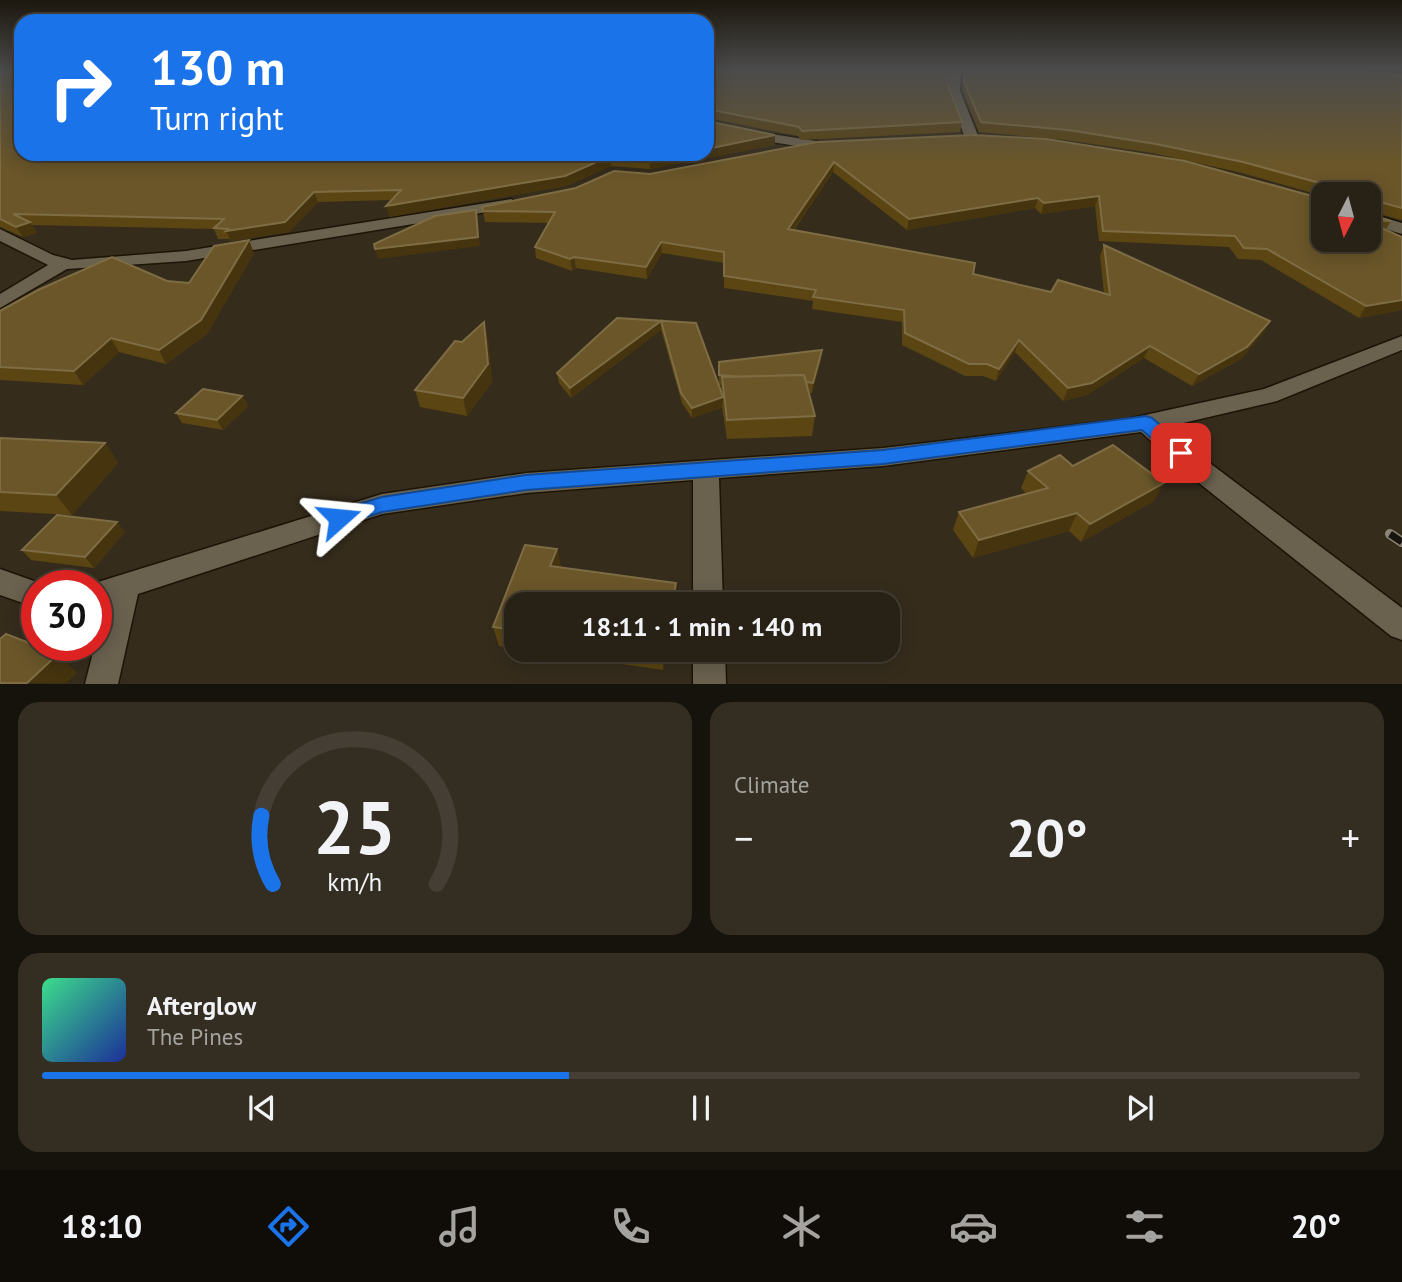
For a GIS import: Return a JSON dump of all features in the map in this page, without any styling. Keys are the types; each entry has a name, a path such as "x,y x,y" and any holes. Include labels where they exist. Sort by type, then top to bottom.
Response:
{"street":[{"path":"958,101 971,139"},
{"path":"714,126 739,133 822,145 760,153"},
{"path":"0,234 47,259 72,265 186,256 531,201"},
{"path":"1381,222 1402,229"},
{"path":"0,302 64,263"},
{"path":"112,590 382,505 526,483 883,457 1146,423 1269,396 1402,342"},
{"path":"1146,423 1198,468 1402,626"},
{"path":"706,468 708,592"},
{"path":"0,582 21,589"},
{"path":"100,684 103,661"},
{"path":"709,662 710,684"}],"building":[{"path":"0,101 14,101 14,161 599,161 565,176 386,206 401,190 314,192 285,222 226,231 228,229 214,228 224,219 13,214 30,222 16,227 0,219"},
{"path":"714,101 954,101 962,122 802,131 799,127 714,110"},
{"path":"972,101 1402,101 1402,208 1381,202 1381,182 1316,182 1243,162 1068,130 981,122"},
{"path":"714,122 775,135 714,148"},
{"path":"974,135 1046,139 1185,161 1311,196 1311,252 1381,252 1381,228 1402,237 1402,300 1366,306 1267,249 1244,248 1235,236 1103,231 1099,196 1044,203 1038,198 909,219 834,162 788,229 975,263 973,274 1051,292 1058,280 1110,295 1104,245 1270,321 1247,347 1199,374 1150,346 1092,383 1068,388 1019,340 999,369 987,364 969,364 905,333 904,310 813,297 816,290 724,276 724,252 661,242 646,267 574,257 570,259 535,247 555,212 483,211 482,207 576,188 614,171 650,174 817,142"},
{"path":"476,210 478,237 375,249 374,244 435,216"},
{"path":"249,240 201,320 159,350 111,338 74,371 0,367 0,311 38,290 112,257 167,281 189,283 214,246"},
{"path":"617,318 696,323 723,397 692,408 681,393 661,321 570,388 557,373"},
{"path":"484,322 488,364 463,398 415,390 455,341 462,342"},
{"path":"822,350 813,383 806,382 804,375 719,375 719,362"},
{"path":"804,375 815,416 727,420 722,377"},
{"path":"203,389 242,396 217,420 176,413"},
{"path":"0,438 105,443 56,495 0,492"},
{"path":"1113,445 1164,483 1090,524 1077,513 979,540 959,512 1048,488 1028,471 1060,455 1073,466"},
{"path":"57,515 117,522 85,557 22,550"},
{"path":"525,545 557,549 550,566 676,583 674,592 507,592"},
{"path":"504,599 504,628 493,627"},
{"path":"6,634 21,640 21,661 51,661 27,683 0,683 0,639"}],"railway":[{"path":"1390,534 1402,542"}],"route":[{"path":"339,518 382,505 526,483 883,457 1146,423 1181,453"}]}
